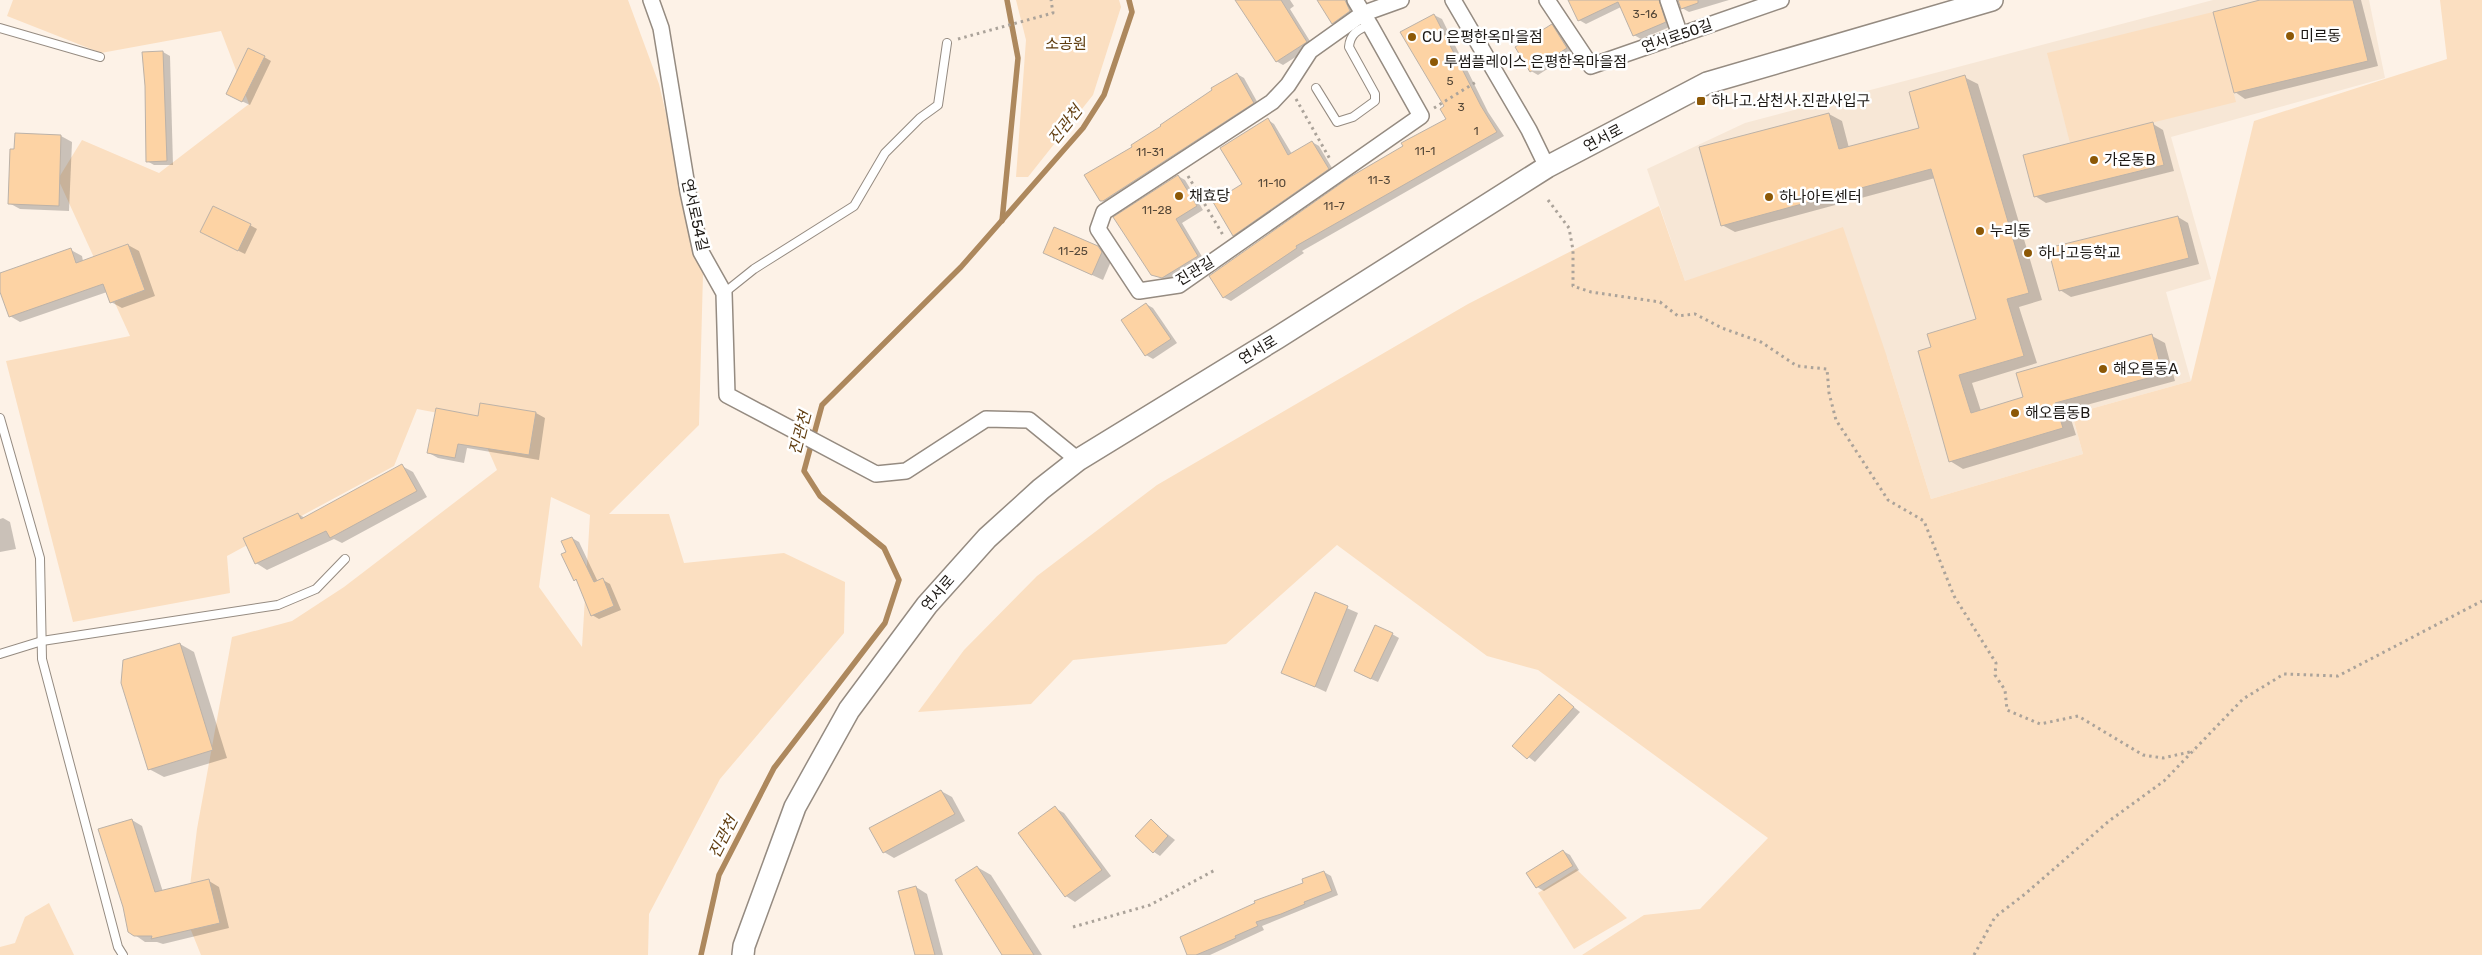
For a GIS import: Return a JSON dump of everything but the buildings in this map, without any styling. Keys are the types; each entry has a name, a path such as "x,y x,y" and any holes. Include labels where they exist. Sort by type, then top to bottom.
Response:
{"main road":[{"name":"연서로","path":"743,955 744,946 773,862 795,807 849,710 927,605 987,538 1041,488 1078,460 1277,338 1547,167 1707,83 1877,32 1945,7 1992,0"}],"street":[{"name":"연서로54길","path":"651,0 662,28 688,192 701,252 724,293 726,395 876,474 906,471 986,418 1029,420 1078,460"},
{"path":"1354,0 1421,116"},
{"name":"진관길","path":"1402,0 1310,51 1288,85 1272,102 1104,212 1098,229 1139,291 1179,285 1421,116"},
{"path":"1453,0 1529,130 1547,167"},
{"name":"연서로50길","path":"1547,0 1591,66 1781,0"},
{"path":"1668,0 1680,35"}],"lane":[{"path":"1316,88 1337,122 1353,117 1375,101 1374,94 1349,47 1350,40 1366,19"},
{"path":"0,30 100,57"},
{"path":"724,293 754,270 854,206 885,153 920,118 938,105 947,43"},
{"path":"0,418 40,558 42,659 118,946 123,955"},
{"path":"0,654 42,641 278,605 316,588 345,560"}],"path":[{"path":"947,43 1026,19 1053,13 1052,0"},
{"path":"1421,116 1476,82"},
{"path":"1288,85 1338,174"},
{"path":"1180,163 1230,248"},
{"path":"1548,200 1569,228 1573,250 1573,286 1591,292 1660,302 1678,316 1695,314 1722,328 1761,342 1797,366 1827,369 1829,393 1836,420 1888,500 1924,521 1954,596 1996,663 1995,675 2005,690 2007,710 2040,724 2078,716 2143,755 2163,758 2194,750"},
{"path":"1974,955 1995,917 2025,894 2108,821 2164,781 2244,699 2284,674 2338,676 2482,601"},
{"path":"1073,927 1150,905 1215,870"}],"shaded area":[{"name":"하나고등학교","path":"2213,0 2369,0 2385,78 2171,137 2211,279 2166,292 2191,381 2072,414 2083,454 1931,499 1887,357 1685,281 1647,169 1745,123"}],"green space":[{"path":"13,0 628,0 659,84 703,274 699,425 609,514 669,514 684,563 784,553 845,582 844,633 720,779 649,914 648,955 201,955 186,918 197,829 232,637 292,621 344,587 497,470 475,420 417,409 394,466 227,556 230,593 73,622 6,361 130,336 58,179 82,140 159,173 249,104 221,31 101,53 7,16","holes":["551,497 590,515 582,647 539,587"]},
{"name":"소공원","path":"1016,0 1119,0 1121,7 1093,95 1028,177 1016,177 1026,40"},
{"path":"2440,0 2482,0 2482,955 1582,955 1644,915 1700,909 1768,838 1538,670 1487,656 1337,545 1226,644 1073,660 1031,704 918,712 964,650 1037,576 1157,485 1468,304 1659,206 1685,281 1843,227 1887,357 1931,499 2083,454 2072,414 2191,381 2254,121 2447,59"},
{"path":"2213,12 2236,102 2070,143 2047,53"},
{"path":"1576,869 1627,918 1574,949 1538,893"},
{"path":"49,903 74,955 0,955 0,947 15,943 25,917"}],"waterway":[{"path":"1002,221 1018,58 1007,0"},
{"name":"진관천","path":"701,955 719,875 774,768 885,623 899,580 884,548 820,496 804,471 822,405 961,267 1083,128 1104,95 1132,12 1129,0"}],"place":[{"name":"미르동","path":"2290,36"},
{"name":"CU 은평한옥마을점","path":"1412,37"},
{"name":"투썸플레이스 은평한옥마을점","path":"1434,62"},
{"name":"하나고.삼천사.진관사입구","path":"1701,101"},
{"name":"가온동B","path":"2094,160"},
{"name":"채효당","path":"1179,196"},
{"name":"하나아트센터","path":"1769,197"},
{"name":"누리동","path":"1980,231"},
{"name":"하나고등학교","path":"2028,253"},
{"name":"해오름동A","path":"2103,369"},
{"name":"해오름동B","path":"2015,413"}]}
